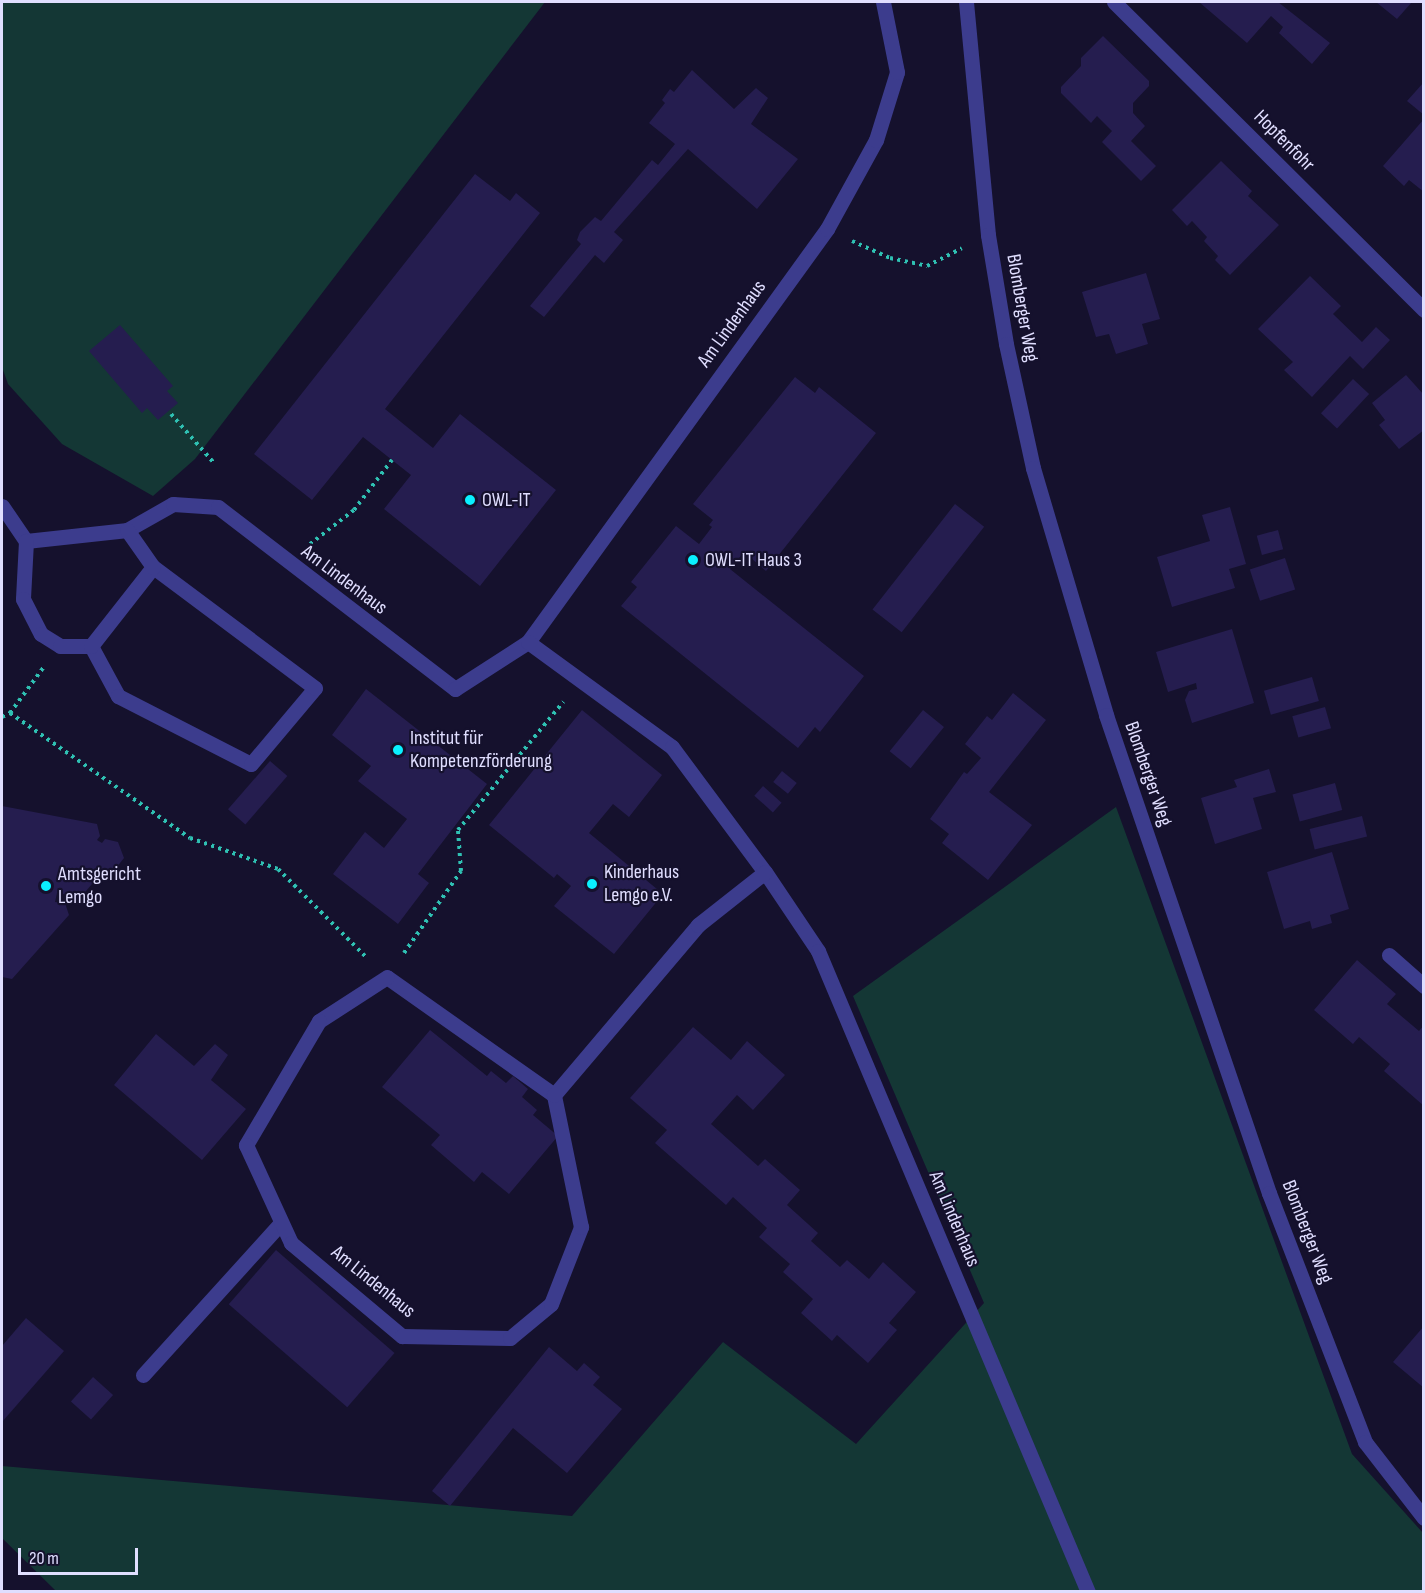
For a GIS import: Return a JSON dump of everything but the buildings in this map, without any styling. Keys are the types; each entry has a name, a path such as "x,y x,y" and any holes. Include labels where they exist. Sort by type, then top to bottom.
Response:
{"street":[{"name":"Am Lindenhaus","path":"26,541 127,530 173,504 218,507 286,563 455,689 528,642 827,229 876,140 897,72 883,2"},
{"name":"Blomberger Weg","path":"966,2 988,235 1006,344 1033,468 1106,715 1269,1193 1365,1442 1424,1518"},
{"name":"Hopfenfohr","path":"1114,2 1420,301"},
{"path":"2,506 26,541 22,599 41,634 60,646 91,646"},
{"path":"91,646 118,696 251,764 315,688 153,567 127,530"},
{"path":"91,646 153,567"},
{"name":"Am Lindenhaus","path":"528,642 672,747 765,872 818,951 1088,1592"},
{"path":"387,977 554,1095 698,925 765,872"},
{"path":"1389,955 1424,986"},
{"name":"Am Lindenhaus","path":"387,977 319,1021 246,1145 291,1243 402,1336 510,1338 551,1304 581,1227 554,1095"},
{"path":"142,1376 281,1223"}],"path":[{"path":"827,229 890,258 927,266 988,235"},
{"path":"171,414 215,464"},
{"path":"286,563 354,510 392,460"},
{"path":"2,717 10,713 60,646"},
{"path":"10,713 190,838 278,869 387,977 461,871 458,830 580,682"}],"green space":[{"path":"2,2 545,2 195,459 153,496 62,444 8,384 2,367"},
{"path":"1116,807 1352,1454 1423,1533 1423,1591 56,1591 2,1538 2,1466 572,1516 723,1342 856,1444 984,1303 853,996"}],"place":[{"name":"OWL-IT","path":"470,500"},
{"name":"OWL-IT Haus 3","path":"693,560"},
{"name":"Institut für Kompetenzförderung","path":"398,750"},
{"name":"Kinderhaus Lemgo e.V.","path":"592,884"},
{"name":"Amtsgericht Lemgo","path":"46,886"}]}
